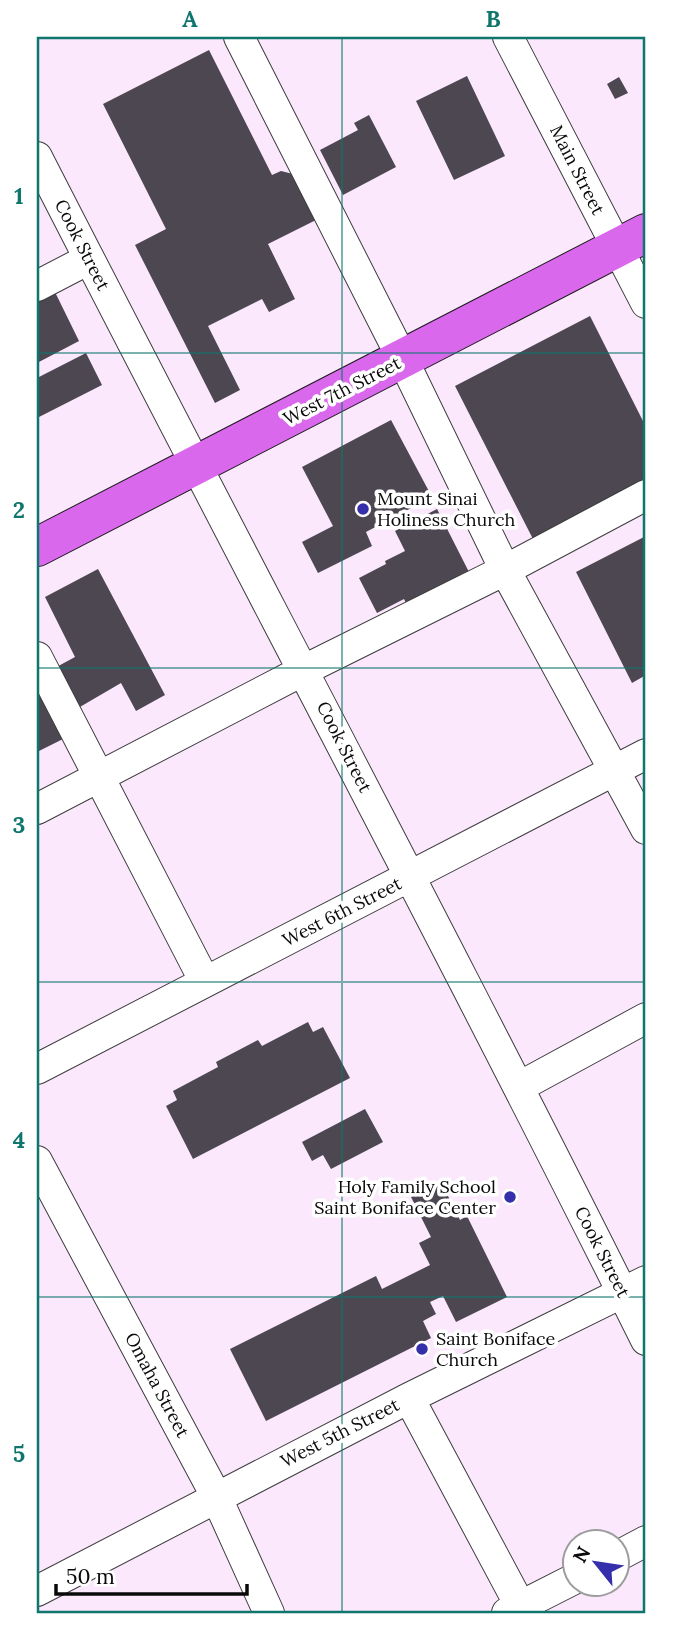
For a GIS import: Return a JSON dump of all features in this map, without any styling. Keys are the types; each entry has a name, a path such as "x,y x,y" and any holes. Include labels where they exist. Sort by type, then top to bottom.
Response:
{"main road":[{"name":"West 7th Street","path":"37,547 632,241"}],"street":[{"path":"239,37 403,360 505,570 646,829"},
{"name":"Main Street","path":"514,39 632,241 646,303"},
{"name":"Cook Street","path":"37,157 519,1087 634,1287 646,1340"},
{"path":"37,286 89,259"},
{"path":"37,809 646,495"},
{"path":"37,657 205,982"},
{"name":"West 6th Street","path":"37,1069 646,754"},
{"path":"519,1087 646,1018"},
{"name":"Omaha Street","path":"37,1161 216,1496 268,1613"},
{"name":"West 5th Street","path":"37,1591 216,1496 634,1287"},
{"path":"409,1398 517,1611 560,1587"},
{"path":"630,1550 646,1541"}],"building":[{"path":"209,50 272,175 281,171 301,176 322,217 268,244 295,299 269,312 262,299 208,326 240,390 215,403 135,245 166,229 103,104"},
{"path":"467,76 505,156 454,180 416,101"},
{"path":"619,77 628,93 615,99 607,84"},
{"path":"369,115 396,167 343,195 320,150 358,130 354,123"},
{"path":"53,288 79,341 37,363 37,297"},
{"path":"590,316 646,427 646,484 534,541 455,386"},
{"path":"86,353 102,385 37,418 37,378"},
{"path":"391,420 432,497 366,532 372,546 318,573 302,542 333,526 302,467"},
{"path":"437,509 470,574 408,607 404,599 377,613 359,578 405,551 395,531"},
{"path":"644,537 646,675 632,683 576,572"},
{"path":"98,569 165,695 136,711 121,683 73,711 51,670 75,657 45,597"},
{"path":"39,691 63,739 37,752 37,692"},
{"path":"308,1022 313,1032 323,1027 350,1078 193,1159 166,1106 177,1100 173,1091 218,1067 216,1062 258,1040 262,1046"},
{"path":"365,1109 383,1142 331,1169 323,1155 312,1161 302,1142"},
{"path":"441,1182 460,1220 467,1216 507,1297 456,1322 443,1296 430,1302 436,1314 423,1321 431,1338 266,1421 230,1349 376,1276 382,1289 430,1265 419,1243 431,1237 411,1197"}],"place":[{"name":"Mount Sinai Holiness Church","path":"363,509"},
{"name":"Holy Family School Saint Boniface Center","path":"510,1197"},
{"name":"Saint Boniface Church","path":"422,1349"}]}
